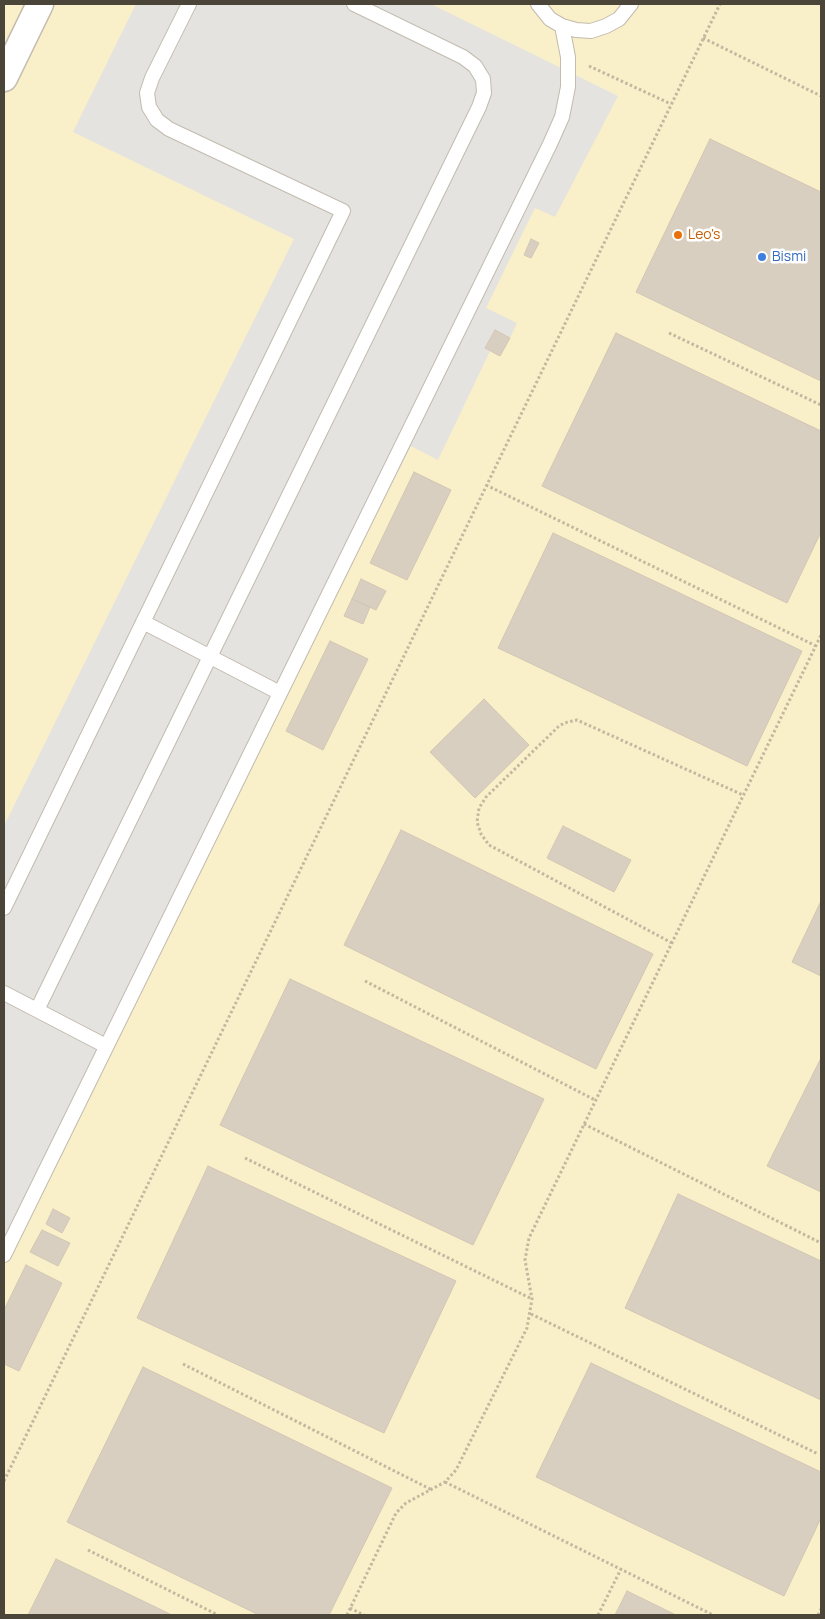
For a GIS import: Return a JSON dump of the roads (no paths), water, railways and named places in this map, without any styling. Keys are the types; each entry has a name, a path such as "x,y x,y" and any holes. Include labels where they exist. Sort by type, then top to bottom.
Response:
{"street":[{"path":"4,78 40,4"}],"lane":[{"path":"4,908 343,211 169,129 157,120 149,107 147,93 152,78 189,4"},
{"path":"38,1010 479,107 484,93 483,79 475,66 463,57 354,4"},
{"path":"538,4 550,19 562,26 576,30 591,31 619,19 631,4"},
{"path":"4,1255 554,135 562,117 568,87 568,57 562,26"},
{"path":"143,622 280,693"},
{"path":"4,993 106,1046"}],"place":[{"name":"Leo's","path":"678,235"},
{"name":"Bismi","path":"762,257"}]}
